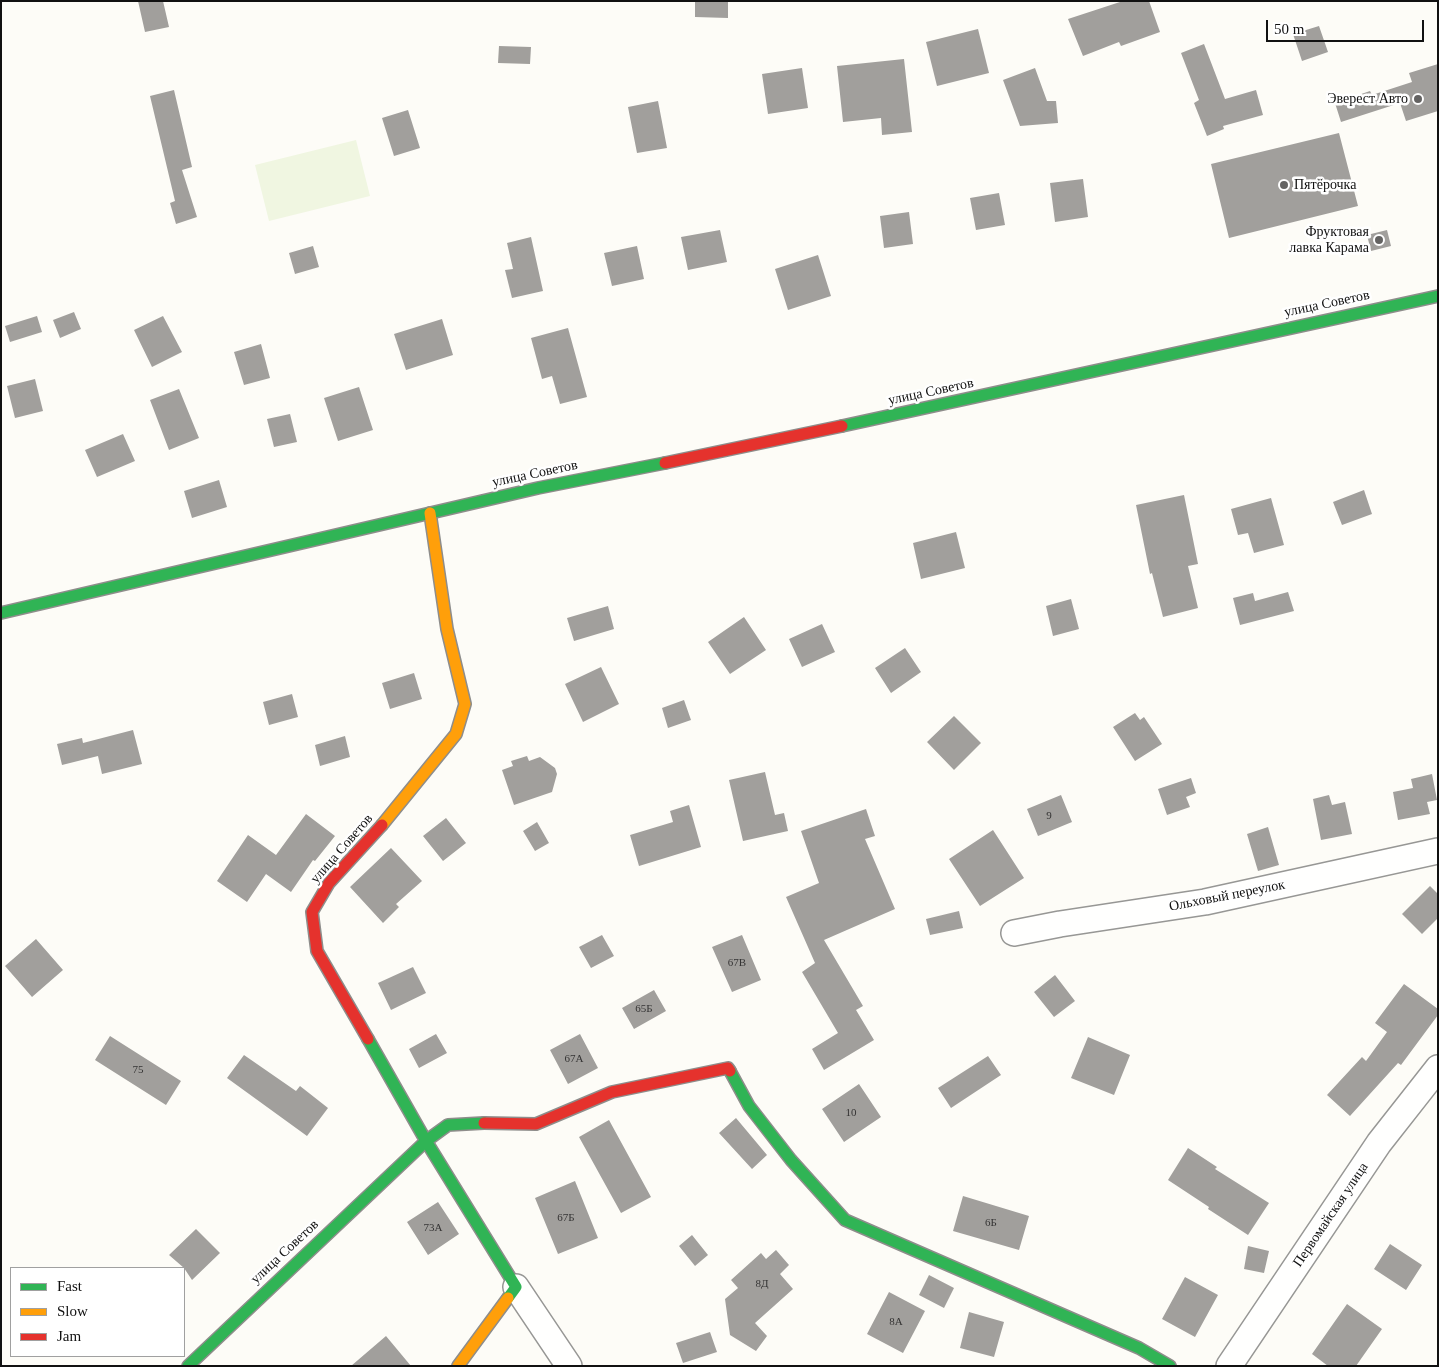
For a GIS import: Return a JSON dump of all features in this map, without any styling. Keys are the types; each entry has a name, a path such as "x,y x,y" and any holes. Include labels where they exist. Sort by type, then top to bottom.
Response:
{"street":[{"name":"улица Советов","path":"1,612 548,486 792,438 1438,296"},
{"name":"улица Советов","path":"430,513 447,628 465,704 456,734 388,818 329,883 312,912 317,951 426,1141 516,1286"},
{"name":"Ольховый переулок","path":"1014,933 1060,924 1205,902 1438,851"},
{"name":"улица Советов","path":"188,1366 426,1141 448,1125 467,1122 536,1124 612,1092 728,1068 749,1106 791,1160 845,1220 1138,1348 1170,1366"},
{"name":"Первомайская улица","path":"1229,1366 1379,1143 1433,1082"},
{"path":"458,1366 516,1286 569,1366"}],"green space":[{"path":"356,140 370,196 269,221 255,165"}],"building":[{"path":"138,1 163,1 169,27 145,32"},
{"path":"695,1 728,1 728,18 695,17"},
{"path":"1123,1 1149,1 1160,32 1121,46 1119,42 1083,56 1068,19"},
{"path":"1319,26 1328,52 1302,61 1293,34"},
{"path":"978,29 989,73 937,86 926,42"},
{"path":"1204,44 1225,99 1256,90 1263,115 1223,126 1224,129 1207,136 1194,103 1199,100 1181,53"},
{"path":"499,46 531,47 530,64 498,63"},
{"path":"904,59 912,132 882,135 881,118 843,122 837,66"},
{"path":"1438,64 1438,111 1406,121 1400,103 1341,122 1335,103 1370,91 1372,95 1412,82 1409,73"},
{"path":"802,68 808,108 768,114 762,74"},
{"path":"1035,68 1047,101 1056,101 1058,123 1020,126 1003,80"},
{"path":"174,90 192,167 182,170 197,217 176,224 170,203 175,201 150,96"},
{"path":"658,101 667,148 637,153 628,107"},
{"path":"408,110 420,148 394,156 382,118"},
{"name":"Пятёрочка","path":"1339,133 1358,206 1229,238 1211,164"},
{"path":"1083,179 1088,217 1055,222 1050,183"},
{"path":"999,193 1005,225 976,230 970,198"},
{"path":"909,212 913,244 884,248 880,216"},
{"path":"720,230 727,262 688,270 681,237"},
{"name":"Фруктовая лавка Карама","path":"1387,230 1391,246 1371,251 1367,235"},
{"path":"531,237 543,291 512,298 505,270 513,269 507,243"},
{"path":"313,246 319,267 295,274 289,253"},
{"path":"637,246 644,279 612,286 604,253"},
{"path":"818,255 831,296 788,310 775,269"},
{"path":"74,312 81,329 60,338 53,320"},
{"path":"37,316 42,332 10,342 5,326"},
{"path":"163,316 182,352 152,367 134,330"},
{"path":"442,319 453,355 406,370 394,334"},
{"path":"568,328 587,397 560,404 552,376 542,379 531,338"},
{"path":"261,344 270,378 244,385 234,352"},
{"path":"35,379 43,411 15,418 7,386"},
{"path":"359,387 373,430 338,441 324,398"},
{"path":"179,389 199,438 169,450 150,400"},
{"path":"290,414 297,442 274,447 267,419"},
{"path":"123,434 135,461 97,477 85,450"},
{"path":"219,480 227,507 192,518 184,491"},
{"path":"1364,490 1372,514 1342,525 1333,502"},
{"path":"1184,495 1198,564 1188,566 1198,608 1163,617 1152,573 1150,574 1136,505"},
{"path":"1271,498 1284,545 1254,553 1248,533 1238,535 1231,509"},
{"path":"956,532 965,568 921,579 913,543"},
{"path":"1288,592 1294,611 1240,625 1233,598 1253,593 1255,601"},
{"path":"1071,599 1079,629 1053,636 1046,606"},
{"path":"608,606 614,629 574,641 567,618"},
{"path":"744,617 766,650 730,674 708,642"},
{"path":"822,624 835,652 802,667 789,639"},
{"path":"905,648 921,672 891,693 875,668"},
{"path":"601,667 619,704 583,722 565,684"},
{"path":"414,673 422,699 390,709 382,683"},
{"path":"292,694 298,717 269,725 263,702"},
{"path":"684,700 691,720 668,728 662,708"},
{"path":"1135,713 1140,720 1144,717 1162,744 1135,761 1113,727"},
{"path":"954,716 981,743 954,770 927,742"},
{"path":"133,730 142,764 102,774 98,756 62,765 57,744 82,738 83,743"},
{"path":"345,736 350,757 320,766 315,745"},
{"path":"527,756 529,761 540,757 555,768 557,774 552,792 514,805 502,770 513,766 511,761"},
{"path":"765,772 775,815 784,813 788,831 743,841 729,780"},
{"path":"1432,774 1437,800 1427,802 1430,814 1398,820 1393,792 1413,788 1411,779"},
{"path":"1191,778 1196,793 1186,797 1190,807 1167,815 1158,789"},
{"path":"1061,795 1072,822 1038,836 1027,809"},
{"path":"1329,795 1332,805 1345,802 1352,834 1321,840 1313,799"},
{"path":"689,805 701,847 639,866 630,835 673,822 670,811"},
{"path":"866,809 875,836 865,839 895,909 824,940 863,1006 856,1010 874,1040 824,1070 812,1049 838,1033 802,972 815,963 786,897 819,883 801,831"},
{"path":"306,814 335,836 315,861 313,860 291,892 266,874 247,902 217,881 248,835 276,855"},
{"path":"446,818 466,843 443,861 423,836"},
{"path":"537,822 549,843 535,851 523,831"},
{"path":"1268,827 1279,865 1258,871 1247,834"},
{"path":"993,830 1024,878 980,906 949,859"},
{"path":"391,848 422,881 396,904 399,907 383,923 350,887"},
{"path":"1430,886 1438,894 1438,918 1422,934 1402,914"},
{"path":"959,911 963,928 930,935 926,919"},
{"path":"602,935 614,956 591,968 579,947"},
{"path":"742,935 761,980 732,992 712,947"},
{"path":"36,939 63,970 32,997 5,966"},
{"path":"413,967 426,993 391,1010 378,983"},
{"path":"1055,975 1075,1001 1054,1017 1034,992"},
{"path":"1404,984 1438,1009 1438,1015 1401,1065 1398,1063 1350,1116 1327,1095 1362,1057 1366,1061 1387,1032 1375,1023"},
{"path":"654,990 666,1011 634,1029 622,1008"},
{"path":"436,1034 447,1053 419,1068 409,1049"},
{"path":"580,1034 598,1068 568,1084 550,1050"},
{"path":"110,1036 181,1081 166,1105 95,1060"},
{"path":"1088,1037 1130,1055 1114,1095 1071,1078"},
{"path":"244,1055 296,1091 300,1086 328,1108 307,1136 227,1078"},
{"path":"988,1056 1001,1075 951,1108 938,1088"},
{"path":"859,1084 881,1117 844,1142 822,1109"},
{"path":"736,1118 767,1155 752,1169 719,1133"},
{"path":"609,1120 651,1197 621,1213 579,1137"},
{"path":"1188,1148 1217,1167 1215,1169 1269,1203 1248,1235 1168,1180"},
{"path":"575,1181 598,1238 558,1254 535,1198"},
{"path":"963,1196 1029,1216 1019,1250 953,1231"},
{"path":"438,1202 459,1234 428,1255 407,1222"},
{"path":"196,1229 220,1253 192,1280 185,1267 169,1255"},
{"path":"692,1235 708,1255 695,1266 679,1246"},
{"path":"1390,1244 1422,1265 1406,1290 1374,1269"},
{"path":"1248,1246 1269,1251 1264,1273 1244,1269"},
{"path":"776,1250 789,1265 780,1274 793,1289 755,1323 767,1336 756,1351 730,1335 725,1299 738,1288 731,1280 761,1253 766,1259"},
{"path":"929,1275 954,1288 944,1308 919,1295"},
{"path":"1185,1277 1218,1295 1195,1337 1162,1319"},
{"path":"889,1292 925,1311 903,1353 867,1334"},
{"path":"1347,1304 1382,1329 1356,1366 1328,1366 1312,1354"},
{"path":"969,1312 1004,1322 994,1357 960,1348"},
{"path":"710,1332 717,1352 683,1363 676,1343"},
{"path":"386,1336 411,1366 351,1366"}],"traffic: fast":[{"path":"842,426 1438,296"},
{"path":"1,613 538,488 665,463"},
{"path":"368,1039 426,1141 516,1287 508,1298"},
{"path":"730,1071 749,1106 791,1160 845,1220 1139,1348 1170,1366"},
{"path":"188,1366 426,1141 448,1125 484,1123"}],"traffic: slow":[{"path":"382,825 456,734 465,704 447,629 430,513"},
{"path":"458,1366 508,1298"}],"traffic: jam":[{"path":"665,463 842,426"},
{"path":"368,1039 317,951 312,912 329,883 382,825"},
{"path":"484,1123 536,1124 612,1092 728,1068 730,1071"}],"place":[{"name":"Эверест Авто","path":"1418,99"},
{"name":"Пятёрочка","path":"1284,185"},
{"name":"Фруктовая лавка Карама","path":"1379,240"}]}
